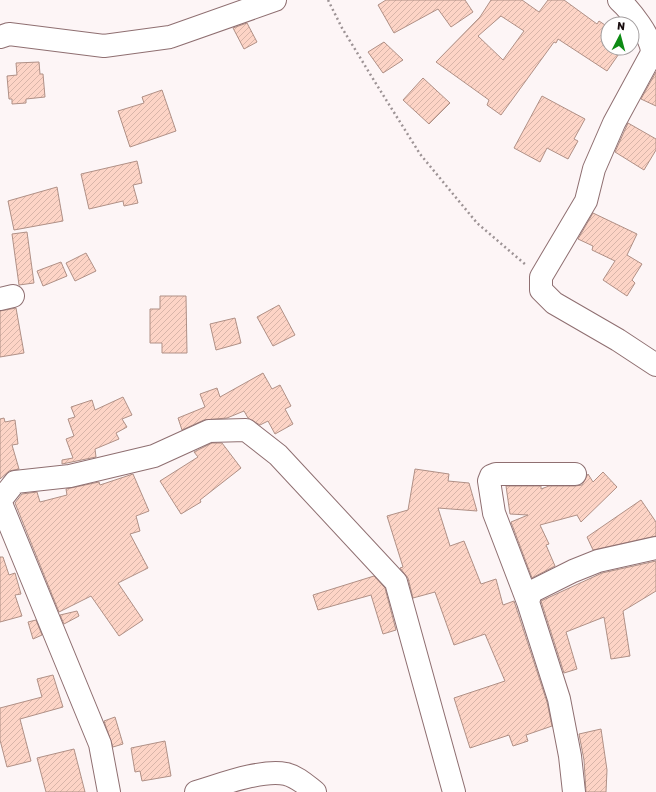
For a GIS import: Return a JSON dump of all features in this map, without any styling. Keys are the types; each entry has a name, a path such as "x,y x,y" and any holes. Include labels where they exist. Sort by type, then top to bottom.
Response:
{"street":[{"path":"0,37 9,34 104,46 170,37 275,0"},
{"path":"619,0 645,33 651,43 652,53 608,136 594,169 586,201 540,277 541,290 554,303 656,364"},
{"path":"109,792 100,744 0,501 15,482 70,476 154,456 209,431 246,430 278,455 396,582 454,792"},
{"path":"574,792 570,756 559,699 528,602 494,513 489,481 491,476 496,474 575,474"},
{"path":"528,602 532,592 573,570 598,561 656,548"},
{"path":"196,792 242,778 259,775 286,774 300,780 315,792"}],"path":[{"path":"328,0 342,28 420,154 454,198 477,223 540,277"}],"building":[{"path":"386,0 465,0 473,12 451,27 438,9 394,33 378,5"},
{"path":"491,0 522,0 539,12 548,0 564,0 597,24 600,22 600,56 617,56 607,71 558,39 556,43 554,42 501,115 487,105 489,100 436,62 480,17","holes":["501,16 524,31 503,60 478,36"]},
{"path":"247,23 257,42 244,49 233,28"},
{"path":"384,42 403,60 383,73 368,52"},
{"path":"39,62 40,74 43,74 45,97 26,99 26,103 12,104 12,99 9,99 7,76 17,75 16,63"},
{"path":"656,72 656,106 641,99"},
{"path":"423,78 450,103 429,124 403,100"},
{"path":"162,90 176,131 130,147 118,111 144,103 142,97"},
{"path":"542,96 585,119 574,139 578,141 568,159 547,148 540,162 514,148"},
{"path":"628,123 656,139 656,150 644,170 615,152"},
{"path":"137,161 142,183 133,185 138,203 124,206 123,201 89,209 81,174"},
{"path":"57,187 63,221 14,230 8,201"},
{"path":"593,213 637,234 627,255 642,264 632,280 635,283 627,296 603,280 615,261 592,250 593,246 578,239"},
{"path":"27,232 34,283 19,285 12,234"},
{"path":"86,253 96,271 75,281 66,263"},
{"path":"61,262 67,276 43,286 37,271"},
{"path":"160,296 186,296 187,353 162,353 162,343 150,343 150,309 160,309"},
{"path":"279,305 295,335 273,346 257,317"},
{"path":"16,308 24,353 0,357 0,311"},
{"path":"235,318 241,343 216,350 210,324"},
{"path":"263,373 272,389 280,385 291,406 285,409 293,424 275,434 268,421 260,425 248,418 244,411 227,418 204,420 182,430 178,418 205,407 200,394 217,388 220,397"},
{"path":"123,397 132,415 122,419 127,427 116,433 119,439 95,449 96,457 62,464 62,460 73,458 66,439 74,436 68,419 75,417 71,407 92,400 95,410"},
{"path":"4,418 5,422 15,420 18,444 12,445 19,469 9,471 0,479 0,419"},
{"path":"212,443 222,443 241,468 200,500 201,502 181,514 160,481 198,457 194,452"},
{"path":"415,469 449,474 448,481 469,483 477,511 438,508 450,546 464,541 481,584 496,579 503,605 514,601 547,702 552,726 526,735 528,741 513,746 509,735 470,748 454,698 505,681 485,634 454,645 435,592 413,598 408,578 400,568 403,567 387,516 408,510"},
{"path":"603,472 617,487 581,522 577,515 540,525 549,544 546,545 555,566 532,578 511,522 528,515 510,514 506,486 541,486 541,489 549,486 582,485 588,474 593,482"},
{"path":"133,474 149,511 136,516 140,531 130,534 148,568 118,583 143,620 119,636 91,596 59,612 15,503 22,494 37,492 40,502 67,495 66,489 99,482 100,485"},
{"path":"641,500 656,522 656,536 593,550 587,537"},
{"path":"0,557 3,557 9,575 15,573 21,594 15,595 22,616 0,622"},
{"path":"656,561 656,591 623,611 630,656 611,659 604,617 566,632 577,669 564,673 541,601 602,573"},
{"path":"374,576 385,588 396,630 383,634 371,595 318,610 313,595"},
{"path":"77,611 79,616 64,624 60,615"},
{"path":"36,620 42,635 33,639 28,622"},
{"path":"53,675 63,707 20,719 31,761 7,767 0,740 0,708 42,697 37,679"},
{"path":"115,717 123,744 113,747 104,721"},
{"path":"601,729 607,770 606,792 586,792 584,760 579,734"},
{"path":"165,741 171,776 142,781 140,771 135,772 131,748"},
{"path":"74,749 85,792 46,792 37,758"}]}
